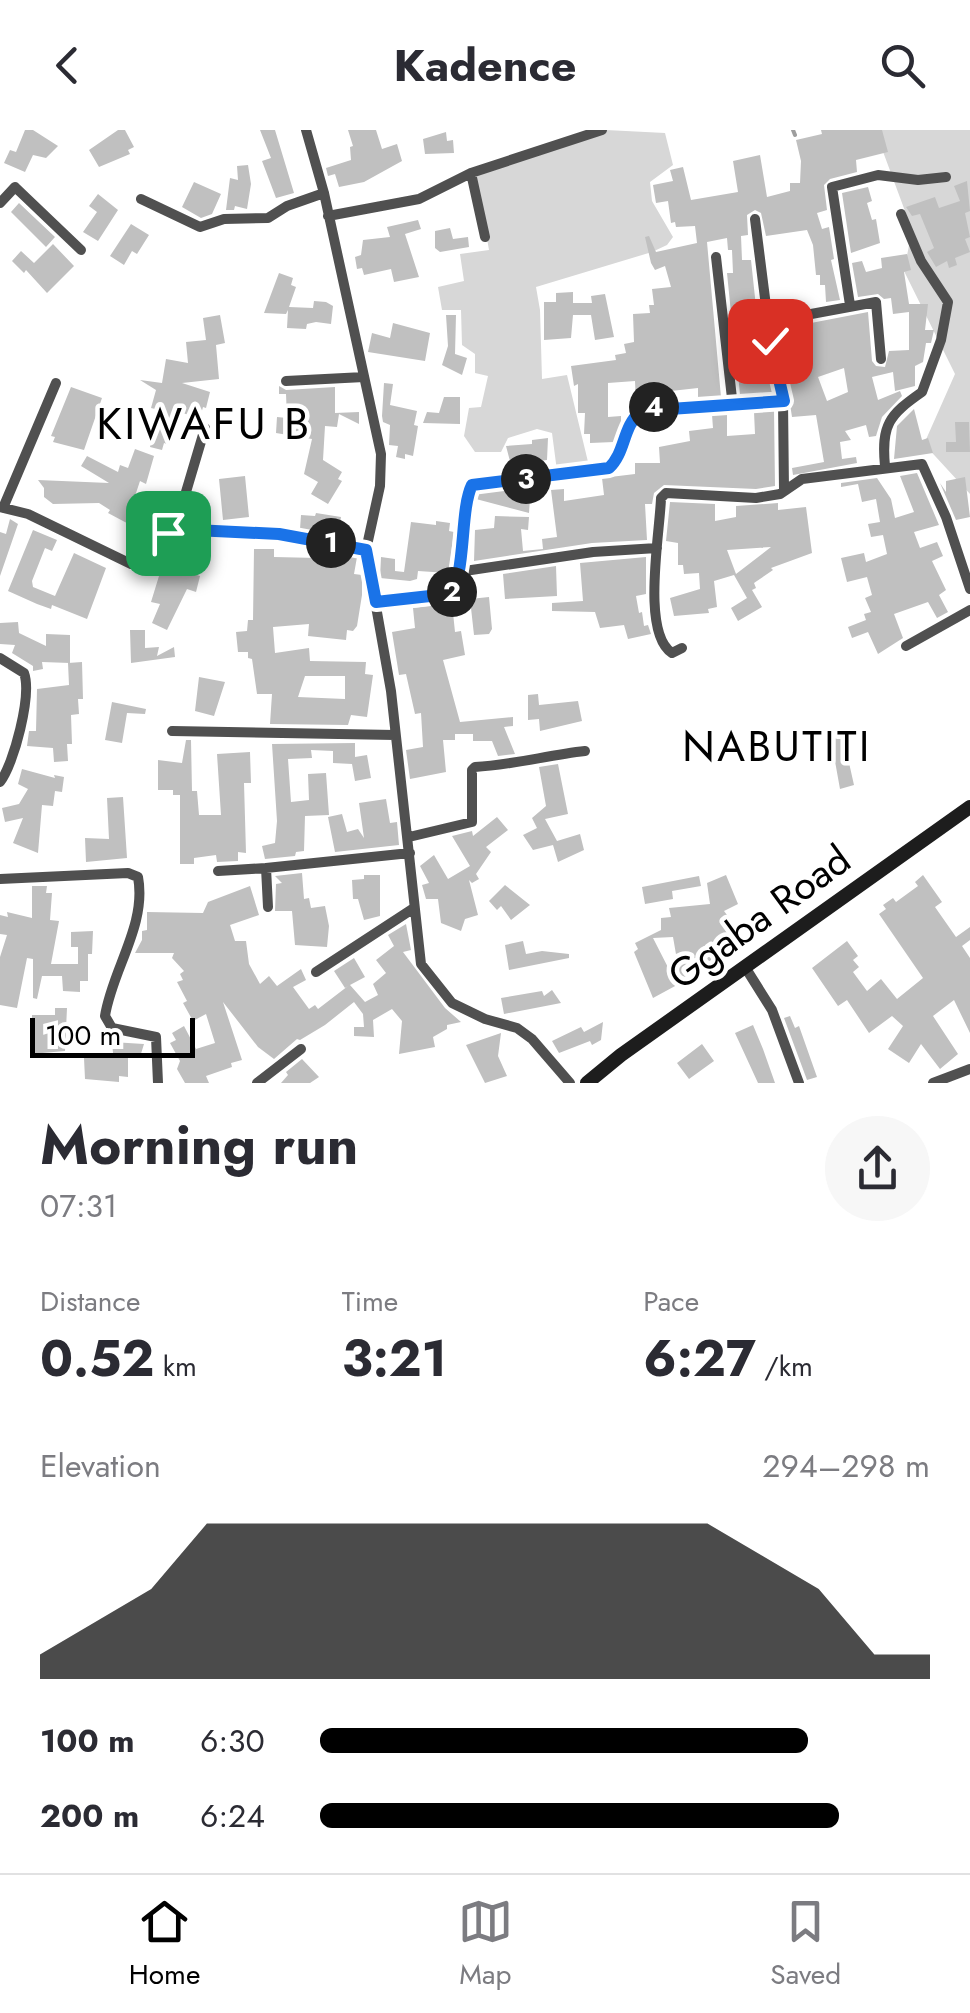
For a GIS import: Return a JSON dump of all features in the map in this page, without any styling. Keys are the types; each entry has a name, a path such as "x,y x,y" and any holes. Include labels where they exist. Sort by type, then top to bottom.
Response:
{"main road":[{"name":"Ggaba Road","path":"587,1083 970,807"}],"street":[{"path":"306,130 324,192 382,468 366,550 409,837 421,964 437,988 470,1012 517,1028 545,1052 570,1083"},
{"path":"328,216 419,200 560,136 602,130"},
{"path":"471,174 485,237"},
{"path":"850,306 832,187 878,175 918,180 946,177"},
{"path":"0,202 16,186 81,250"},
{"path":"141,199 200,227 224,218 268,218 286,206 324,192"},
{"path":"885,466 881,442 884,430 906,401 922,392 941,340 948,302 921,261 901,214"},
{"path":"755,219 768,322 784,401 784,491"},
{"path":"716,256 733,407"},
{"path":"768,322 876,302 881,360"},
{"path":"286,382 364,377"},
{"path":"56,382 2,508 28,514 117,560 138,562 174,529 205,428"},
{"path":"376,602 448,594 458,584 462,527 472,485 602,472 614,464 627,426 641,411 784,401"},
{"path":"682,648 669,652 656,631 657,548 661,498 666,493 738,499 784,491 802,479 922,464 942,505 970,590"},
{"path":"174,529 279,534 366,550"},
{"path":"458,572 576,554 657,548"},
{"path":"906,646 970,610"},
{"path":"0,658 24,673 28,690 8,770 0,782"},
{"path":"172,730 395,735"},
{"path":"409,837 472,822 472,770 476,767 513,765 548,755 585,751"},
{"path":"218,871 410,854"},
{"path":"266,868 268,907"},
{"path":"0,879 128,873 138,877 138,912 105,1016 112,1028 156,1037 158,1083"},
{"path":"316,972 414,908"},
{"path":"745,967 772,1010 798,1083"},
{"path":"257,1083 301,1049"},
{"path":"933,1083 970,1069"}],"shaded area":[{"path":"606,130 665,133 673,165 650,182 652,201 673,237 667,245 652,252 536,287 542,379 567,375 589,466 557,471 552,433 537,429 508,438 501,452 475,452 464,436 469,408 481,407 488,376 475,373 475,354 462,345 461,310 442,310 438,287 464,281 460,254 489,250 476,176"},
{"path":"875,130 970,130 970,494 924,444 955,374 904,271 912,230"}],"building":[{"path":"25,130 33,130 58,146 46,158 33,155 25,172 4,163 10,150 16,152"},
{"path":"118,130 125,130 134,147 128,150 130,154 99,167 89,150"},
{"path":"260,130 275,130 294,193 276,198 262,161 271,158"},
{"path":"348,130 376,130 382,149 397,144 402,161 364,182 339,187 335,174 328,176 326,168 351,160 353,146"},
{"path":"821,130 882,130 888,152 856,160 857,172 830,179 824,185 827,210 817,213 822,229 829,227 840,300 826,302 825,285 820,285 820,275 816,275 807,230 766,236 761,213 755,210 747,215 748,235 741,236 742,260 751,260 759,335 773,393 740,395 738,373 746,372 746,328 744,311 731,313 727,273 733,273 732,250 728,250 727,238 707,242 721,397 698,398 698,388 671,391 671,400 636,404 635,381 608,383 608,417 621,416 621,423 614,442 590,443 590,434 584,434 585,413 578,413 578,384 574,386 571,366 616,360 615,355 626,353 624,344 634,342 633,314 650,313 649,305 654,305 652,289 671,287 665,266 655,270 651,263 645,237 649,236 656,252 697,243 695,226 676,227 675,222 671,223 668,201 656,203 653,185 673,181 670,170 683,167 691,200 738,192 733,161 760,155 767,197 790,191 790,183 800,183 801,161 796,140 822,134"},
{"path":"446,132 447,141 453,140 454,153 425,154 423,139"},
{"path":"248,165 251,184 247,209 235,206 234,210 226,210 230,178 238,180 237,166"},
{"path":"967,181 970,211 965,213 970,237 965,239 970,252 955,258 957,265 949,268 947,261 936,267 927,252 934,248 920,214 912,216 906,207 935,197 939,208 960,201 954,186"},
{"path":"194,182 221,194 212,214 201,218 182,207"},
{"path":"868,187 872,201 867,203 872,220 876,219 880,243 851,253 842,193"},
{"path":"98,194 118,210 98,241 83,232 97,212 89,206"},
{"path":"19,203 55,237 46,247 11,212"},
{"path":"418,220 421,229 405,234 419,277 394,282 391,269 364,275 362,268 357,269 355,257 361,255 363,240 390,237 387,227"},
{"path":"131,224 149,235 124,265 110,256"},
{"path":"450,228 453,239 468,237 469,247 440,252 435,248 435,231"},
{"path":"53,244 74,266 47,293 12,261 21,251 34,263"},
{"path":"907,254 911,270 904,272 909,304 928,304 925,330 934,330 931,343 926,343 923,362 915,366 915,386 895,391 893,372 872,377 878,400 900,391 902,396 882,417 876,436 869,437 866,425 845,431 851,440 840,442 842,459 856,457 857,463 793,475 792,468 824,462 816,415 792,417 779,333 786,332 785,328 868,312 872,361 876,366 885,367 889,351 909,350 909,312 893,314 891,298 884,299 878,294 858,297 852,263 862,261 866,272 882,268 881,258","holes":["844,368 848,392 827,401 818,377"]},
{"path":"279,273 293,278 291,285 296,287 289,307 313,308 314,301 326,302 333,306 331,324 316,322 307,324 306,329 287,328 288,310 286,314 264,313"},
{"path":"573,292 573,303 592,303 591,296 605,294 614,337 595,340 591,315 573,315 571,338 544,340 544,302 556,302 556,293"},
{"path":"220,315 225,343 216,345 219,379 182,383 210,392 206,408 203,407 200,418 175,411 170,445 164,443 162,450 150,447 159,410 151,408 156,390 140,380 162,383 166,359 188,363 186,342 206,340 203,318"},
{"path":"446,315 456,315 455,354 467,358 462,375 442,365 448,346"},
{"path":"393,323 430,333 425,361 368,352 372,333 390,338"},
{"path":"384,383 393,384 390,405 417,411 413,456 405,454 405,459 396,457 398,446 389,445 390,425 383,422 382,416"},
{"path":"279,386 286,390 335,387 335,413 359,412 359,424 339,414 337,427 325,426 323,460 342,472 338,479 342,481 328,504 311,494 318,482 304,474 312,439 276,433 277,417 287,418 286,394 279,394"},
{"path":"71,387 102,398 84,450 53,442 55,437 51,436"},
{"path":"444,397 460,397 460,424 423,423 427,412 439,413"},
{"path":"914,409 922,440 928,438 933,453 894,459 897,426"},
{"path":"774,410 775,486 756,489 664,485 654,493 652,504 645,504 647,540 592,543 474,561 475,530 494,528 495,516 529,517 528,530 521,529 523,551 543,549 542,539 557,537 551,490 564,489 564,501 604,495 602,478 635,474 635,463 660,463 659,447 690,441 689,431 713,428 712,415 727,414 727,436 755,434 754,412"},
{"path":"955,422 969,422 970,452 946,452 946,442 956,442"},
{"path":"548,438 547,460 511,465 506,446"},
{"path":"135,449 154,456 146,484 140,481 134,499 158,512 149,528 141,524 138,529 108,513 110,510 99,503 53,504 44,497 38,480 109,483 81,466 87,456 118,472 120,465 128,468"},
{"path":"917,473 939,525 914,532 920,548 937,542 943,556 932,561 946,590 939,595 948,612 937,618 928,602 894,614 903,638 878,654 868,632 852,638 848,627 866,620 864,614 871,612 865,598 872,595 867,577 847,582 841,558 864,553 866,562 887,554 883,535 871,537 868,524 880,522 876,499 862,502 858,484 841,487 841,483 877,478 891,499 895,518 914,512 900,476"},
{"path":"245,476 249,517 223,520 219,479"},
{"path":"965,477 970,517 956,520 940,483 946,492 946,481"},
{"path":"519,488 518,498 530,499 529,513 476,499 482,490"},
{"path":"670,502 715,504 715,521 736,517 736,506 778,503 778,510 806,507 812,553 771,568 754,583 756,588 752,590 762,607 738,621 731,608 747,598 734,575 714,581 717,607 708,609 709,613 674,616 670,598 700,589 699,573 684,574 683,565 678,565 678,543 666,541","holes":["771,547 736,574 727,550"]},
{"path":"301,515 341,517 338,536 300,529"},
{"path":"10,519 18,524 0,576 0,532 6,534"},
{"path":"436,521 450,523 449,531 454,532 448,573 418,571 417,579 410,581 380,578 381,557 395,559 395,571 404,572 411,522 436,525"},
{"path":"33,530 57,540 52,551 45,548 33,587 55,596 74,553 106,568 87,619 8,591"},
{"path":"254,549 274,549 274,557 318,558 320,550 357,557 354,574 362,575 362,595 357,626 353,631 347,630 346,640 308,636 309,624 273,627 275,653 309,648 310,661 366,662 365,674 373,675 367,717 351,715 348,725 270,724 272,694 257,694 252,659 248,652 238,652 236,632 247,631 248,620 253,620","holes":["305,676 345,676 345,699 298,697"]},
{"path":"646,557 646,594 636,596 644,626 648,625 651,634 628,639 624,625 600,628 595,612 552,611 552,603 583,601 580,563"},
{"path":"172,558 185,562 182,570 200,576 196,592 187,589 167,630 152,623 160,604 151,602 163,563 169,565"},
{"path":"556,566 557,596 505,599 503,574"},
{"path":"489,597 492,629 489,634 474,635 470,599"},
{"path":"452,603 455,632 461,631 465,655 443,660 460,722 513,717 513,726 504,727 515,754 498,756 492,741 473,741 473,734 455,734 455,740 443,740 446,772 410,779 406,750 423,747 421,713 415,714 406,674 399,675 392,632 415,628 413,608"},
{"path":"18,622 19,633 46,646 46,634 70,635 70,663 42,662 43,669 33,671 33,666 12,653 15,645 0,644 0,623"},
{"path":"130,630 145,630 145,648 159,647 157,656 174,647 175,657 131,663"},
{"path":"82,662 83,699 78,699 79,714 71,715 68,761 54,762 53,748 27,746 29,731 36,731 37,689 69,685 68,663"},
{"path":"199,677 225,682 214,716 195,711"},
{"path":"538,694 539,705 578,701 582,721 540,731 539,719 528,720 528,695"},
{"path":"112,702 146,709 145,714 127,713 122,743 105,740"},
{"path":"843,736 854,785 840,789 831,739"},
{"path":"186,740 191,740 192,791 197,791 199,815 221,815 217,754 250,752 251,783 244,783 246,853 238,852 238,861 217,862 216,855 194,858 194,864 180,864 180,795 173,795 173,790 158,790 158,760 182,763"},
{"path":"355,743 355,757 367,755 371,778 355,781 352,764 333,763 333,751 311,750 312,758 288,759 291,802 309,800 308,774 326,773 329,815 305,816 304,851 296,852 295,856 265,859 262,846 275,843 277,821 272,744"},
{"path":"558,764 568,814 545,819 557,841 580,834 584,850 558,862 553,845 533,850 523,835 537,828 532,818 546,806 539,767"},
{"path":"22,769 64,777 62,792 55,791 53,806 42,805 38,853 13,843 23,818 5,822 2,808 19,804 28,789 18,784"},
{"path":"123,797 127,858 86,862 85,838 109,839 107,798"},
{"path":"386,799 390,823 397,822 399,845 335,852 328,817 342,814 347,832 358,829 364,838 359,803"},
{"path":"497,817 508,830 486,847 491,852 476,874 479,879 472,883 469,880 478,915 465,919 461,931 441,923 438,899 426,899 422,885 429,883 420,866 434,855 448,879 470,866 452,836 472,831 473,836"},
{"path":"302,873 304,899 309,898 311,908 325,906 329,926 327,947 295,945 292,911 275,911 276,884 282,883 275,876"},
{"path":"364,875 380,875 380,916 364,920 358,899 353,899 352,880 364,879"},
{"path":"726,875 738,904 724,911 743,936 681,983 673,937 653,938 677,985 653,998 634,952 638,949 635,943 661,930 661,918 671,917 669,908 710,904 707,883"},
{"path":"923,875 942,902 935,907 956,937 970,927 970,940 962,946 970,958 970,1033 954,1000 933,1016 958,1054 940,1069 921,1044 909,1063 888,1049 903,1026 892,1016 869,1033 847,1000 838,1006 812,968 847,941 858,956 853,960 859,967 853,972 867,991 881,979 897,999 923,978 879,914 886,909 883,905 893,898 896,902 918,886 915,882"},
{"path":"699,876 701,886 672,891 673,899 645,904 642,887"},
{"path":"505,885 530,905 511,920 501,906 497,910 489,901"},
{"path":"32,886 47,886 46,893 52,893 50,920 59,921 51,964 78,964 78,947 71,947 71,932 93,931 88,981 80,981 80,992 63,991 62,976 42,976 37,999 33,998 33,959 27,958 17,1008 0,1005 0,957 7,935 0,934 0,915 8,917 7,912 32,918"},
{"path":"250,886 259,915 230,925 235,941 246,941 249,964 260,984 269,976 277,986 301,969 306,980 293,987 309,1009 315,1005 318,1009 348,986 345,988 334,971 354,958 365,977 350,985 365,1002 378,995 373,984 386,973 376,960 394,946 388,935 406,924 411,950 403,952 445,1008 461,1022 447,1025 447,1029 433,1037 435,1047 399,1054 402,1021 392,1009 373,1020 374,1037 354,1036 354,1027 364,1027 363,1014 354,1002 274,1059 258,1047 223,1002 242,1060 206,1076 209,1083 185,1083 177,1069 180,1061 170,1043 176,1040 172,1033 184,1026 196,1049 215,1043 206,1014 193,1021 183,1003 187,1001 177,982 183,980 180,974 184,971 172,958 174,953 135,953 142,931 147,930 147,912 203,913 208,902"},
{"path":"523,941 526,954 542,951 569,954 569,958 509,970 505,945"},
{"path":"552,990 561,1003 504,1014 501,998 542,991 544,996"},
{"path":"55,1008 67,1008 65,1051 31,1054 32,1015 55,1015"},
{"path":"790,1016 795,1028 799,1026 817,1077 807,1080 784,1018"},
{"path":"603,1022 601,1040 592,1045 590,1041 559,1053 552,1041 581,1027 584,1032"},
{"path":"753,1025 775,1083 758,1083 735,1033"},
{"path":"501,1033 498,1056 507,1076 485,1083 466,1045"},
{"path":"112,1042 144,1044 140,1057 128,1053 128,1077 119,1076 119,1082 85,1079 84,1058 113,1053"},
{"path":"702,1044 714,1061 689,1079 677,1063"},
{"path":"302,1059 319,1077 310,1083 281,1083 288,1075 286,1072"}],"waterway":[{"path":"793,130 795,135"}],"district":[{"name":"KIWAFU B","path":"204,423"},
{"name":"NABUTITI","path":"777,746"}],"route":[{"path":"168,533 174,529 279,534 366,550 376,602 448,594 458,584 462,527 472,485 602,472 614,464 627,426 641,411 756,406 784,401 770,341"}]}
